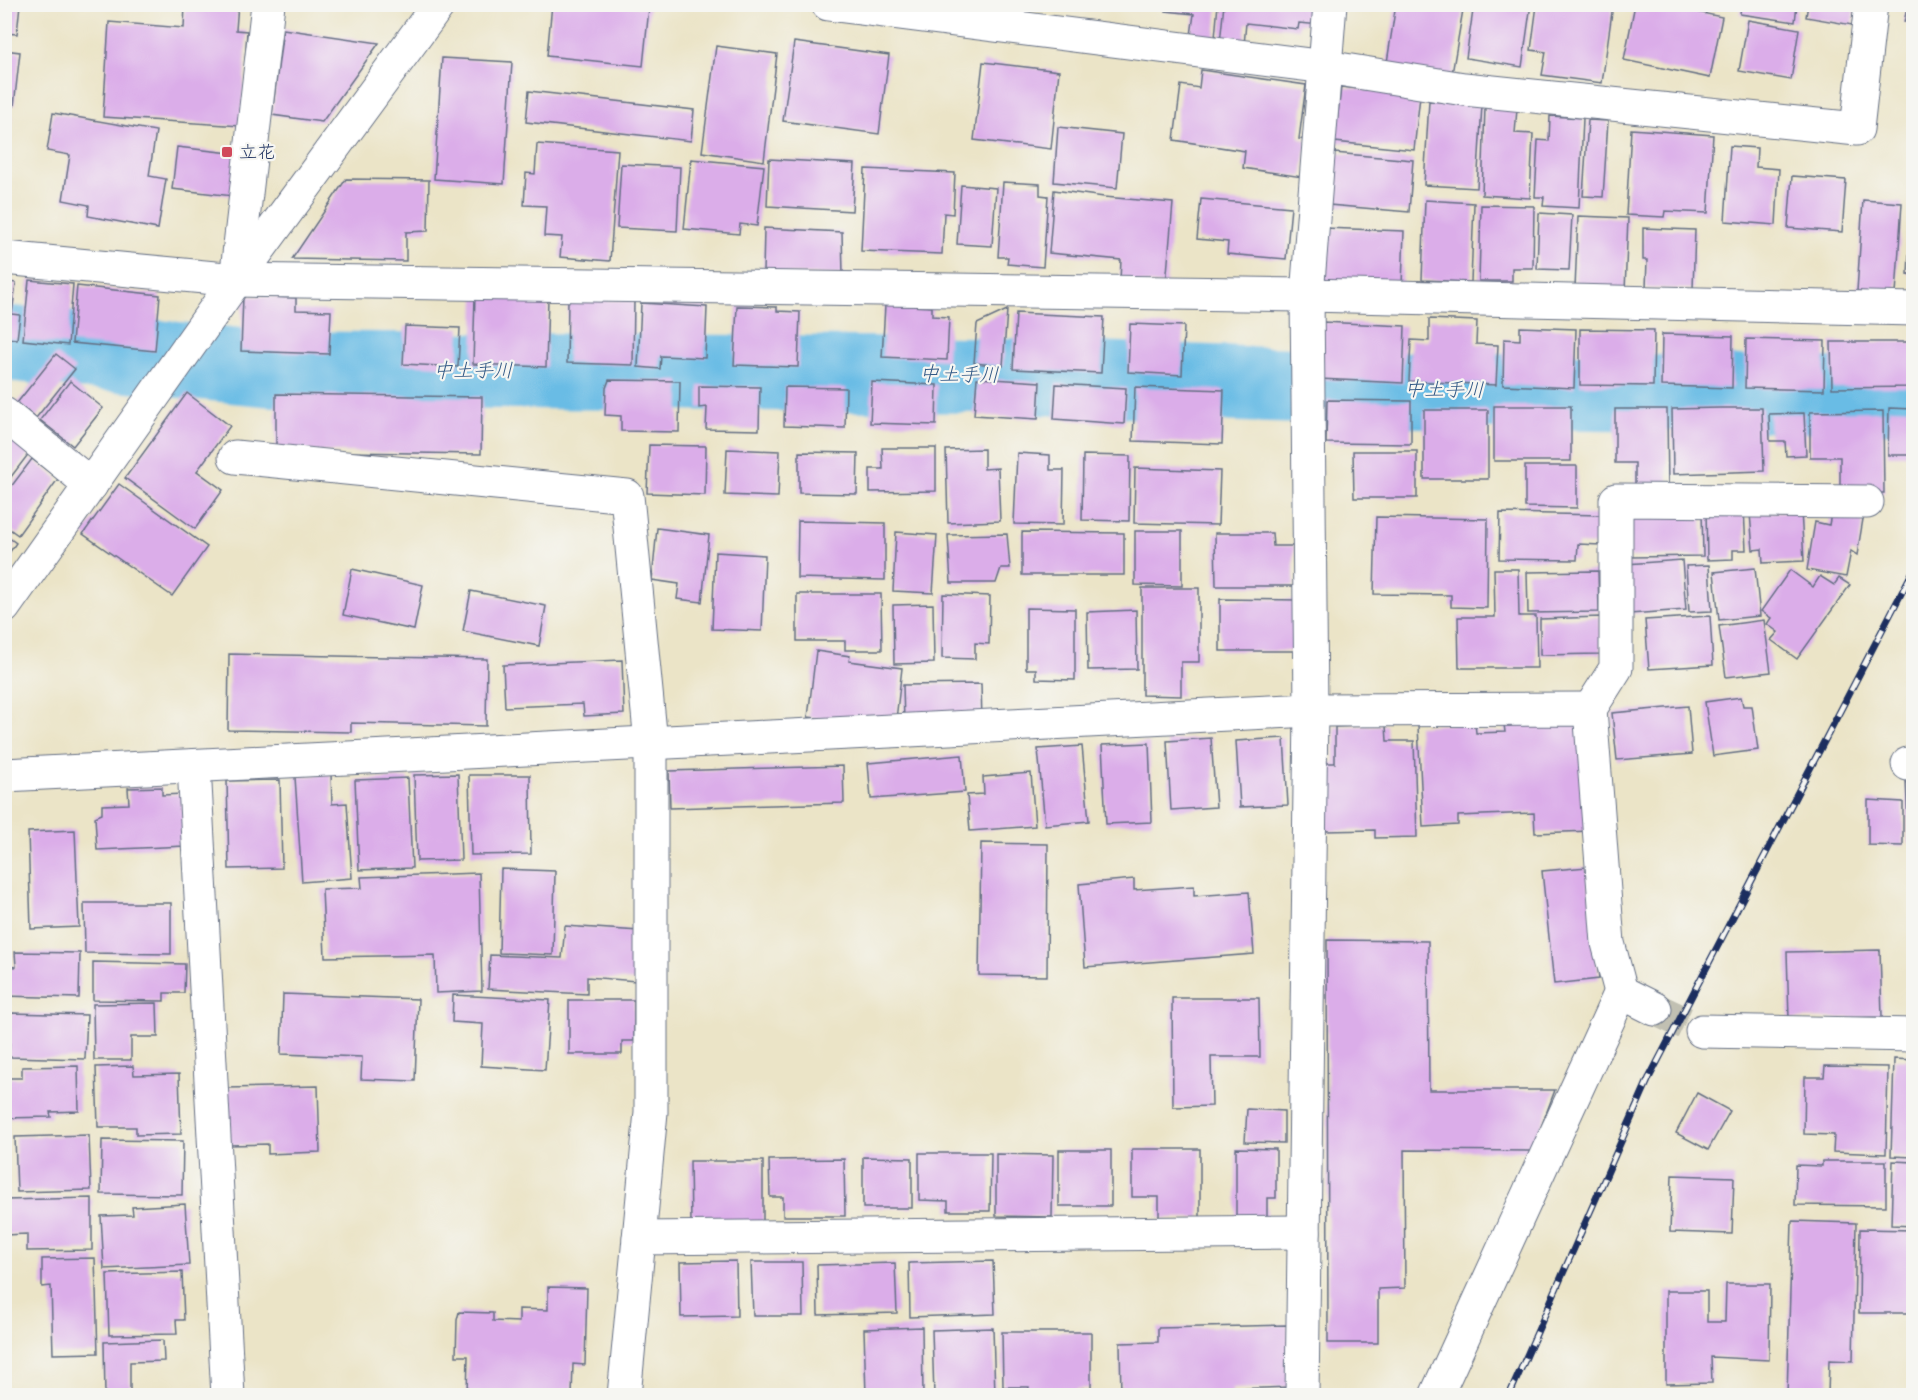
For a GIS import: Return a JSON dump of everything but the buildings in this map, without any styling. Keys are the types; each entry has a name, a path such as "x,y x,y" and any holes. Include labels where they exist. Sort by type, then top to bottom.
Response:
{"street":[{"path":"231,287 268,4"},
{"path":"4,607 231,287 439,4"},
{"path":"828,4 1326,67 1464,89 1857,129 1871,4"},
{"path":"1302,1395 1311,710 1307,295 1330,4"},
{"path":"4,258 231,287 1307,295 1914,309"},
{"path":"4,414 91,485"},
{"path":"235,457 627,496 651,743 651,1112 624,1395"},
{"path":"1436,1395 1621,992 1608,943 1590,709 1616,668 1616,500 1868,502"},
{"path":"4,775 1311,710 1590,709"},
{"path":"194,766 228,1395"},
{"path":"1621,992 1655,1009"},
{"path":"1702,1031 1914,1035"},
{"path":"639,1238 1304,1232"}],"waterway":[{"name":"中土手川","path":"4,343 272,369 975,375 1418,390 1914,396"}],"tunnel":[{"path":"1655,1009 1702,1031"}],"railway":[{"path":"1509,1396 1649,1078 1914,569"}],"place":[{"name":"立花","path":"227,152"}]}
